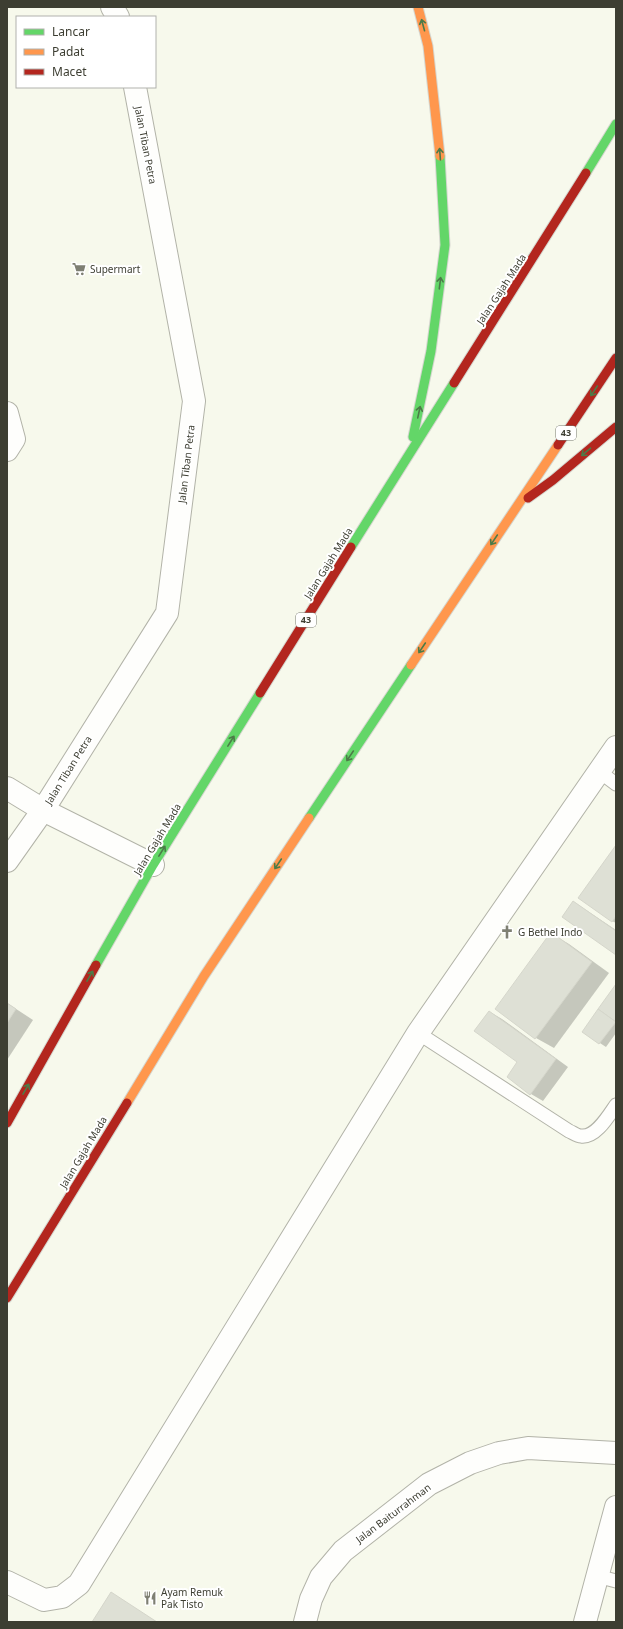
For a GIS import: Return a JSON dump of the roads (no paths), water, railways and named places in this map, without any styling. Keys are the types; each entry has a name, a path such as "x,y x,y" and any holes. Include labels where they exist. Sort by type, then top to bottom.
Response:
{"highway":[{"path":"411,450 431,351 445,245 440,153 428,46 418,7"},
{"name":"Jalan Gajah Mada","path":"7,1123 153,865 616,124"},
{"name":"Jalan Gajah Mada","path":"7,1298 204,976 616,358"},
{"path":"516,507 553,480 616,427"}],"street":[{"path":"112,7 117,16"},
{"name":"Jalan Tiban Petra","path":"7,861 43,810 167,613 194,401 135,88"},
{"path":"7,413 9,441"},
{"path":"7,1582 44,1600 62,1597 79,1584 418,1034 503,909 608,778 616,747"},
{"name":"Jalan Tiban Petra","path":"7,788 43,810 153,865"},
{"name":"Jalan Baiturrahman","path":"305,1622 311,1599 321,1577 343,1551 429,1484 470,1463 499,1452 528,1448 616,1453"},
{"path":"585,1622 606,1578 616,1507"}],"lane":[{"path":"418,1034 569,1131 581,1136 588,1135 598,1129 616,1105"}],"place":[{"name":"Supermart","path":"79,269"},
{"name":"G Bethel Indo","path":"507,932"},
{"name":"Ayam Remuk Pak Tisto","path":"150,1598"}]}
